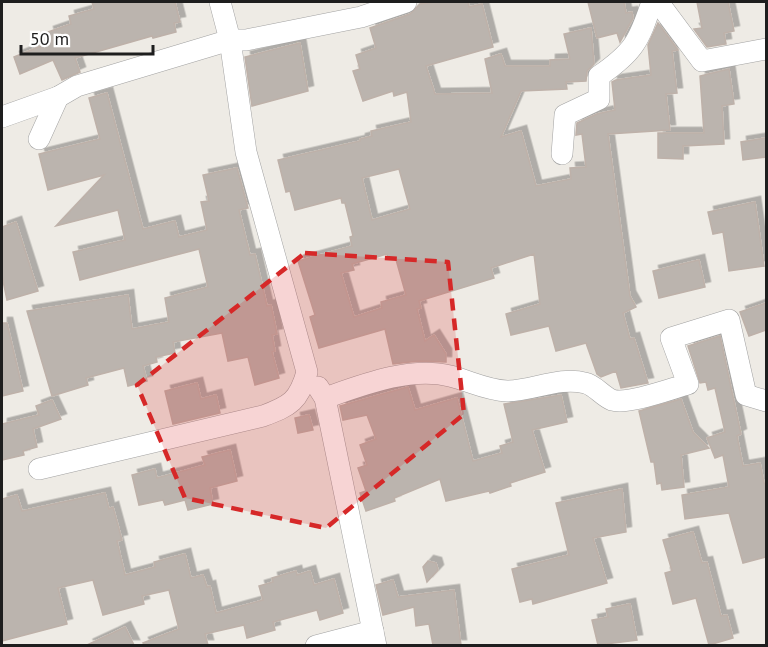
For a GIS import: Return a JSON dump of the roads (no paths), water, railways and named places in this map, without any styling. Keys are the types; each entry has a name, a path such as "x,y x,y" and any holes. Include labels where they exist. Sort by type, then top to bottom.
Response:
{"street":[{"path":"220,2 230,40 246,152 307,372 325,398 374,638 316,645"},
{"path":"2,117 58,97 77,86 230,40 246,40 361,17 406,2"},
{"path":"562,154 565,116 599,99 599,76 623,60 640,38 652,2"},
{"path":"658,2 702,61 766,49"},
{"path":"39,139 58,97"},
{"path":"325,398 386,380 416,375 449,376 479,388 509,391 553,383 585,383 613,400 627,400 688,384 671,338 729,320 746,395 766,401"},
{"path":"39,469 263,416 286,407 302,391 307,372"}]}
